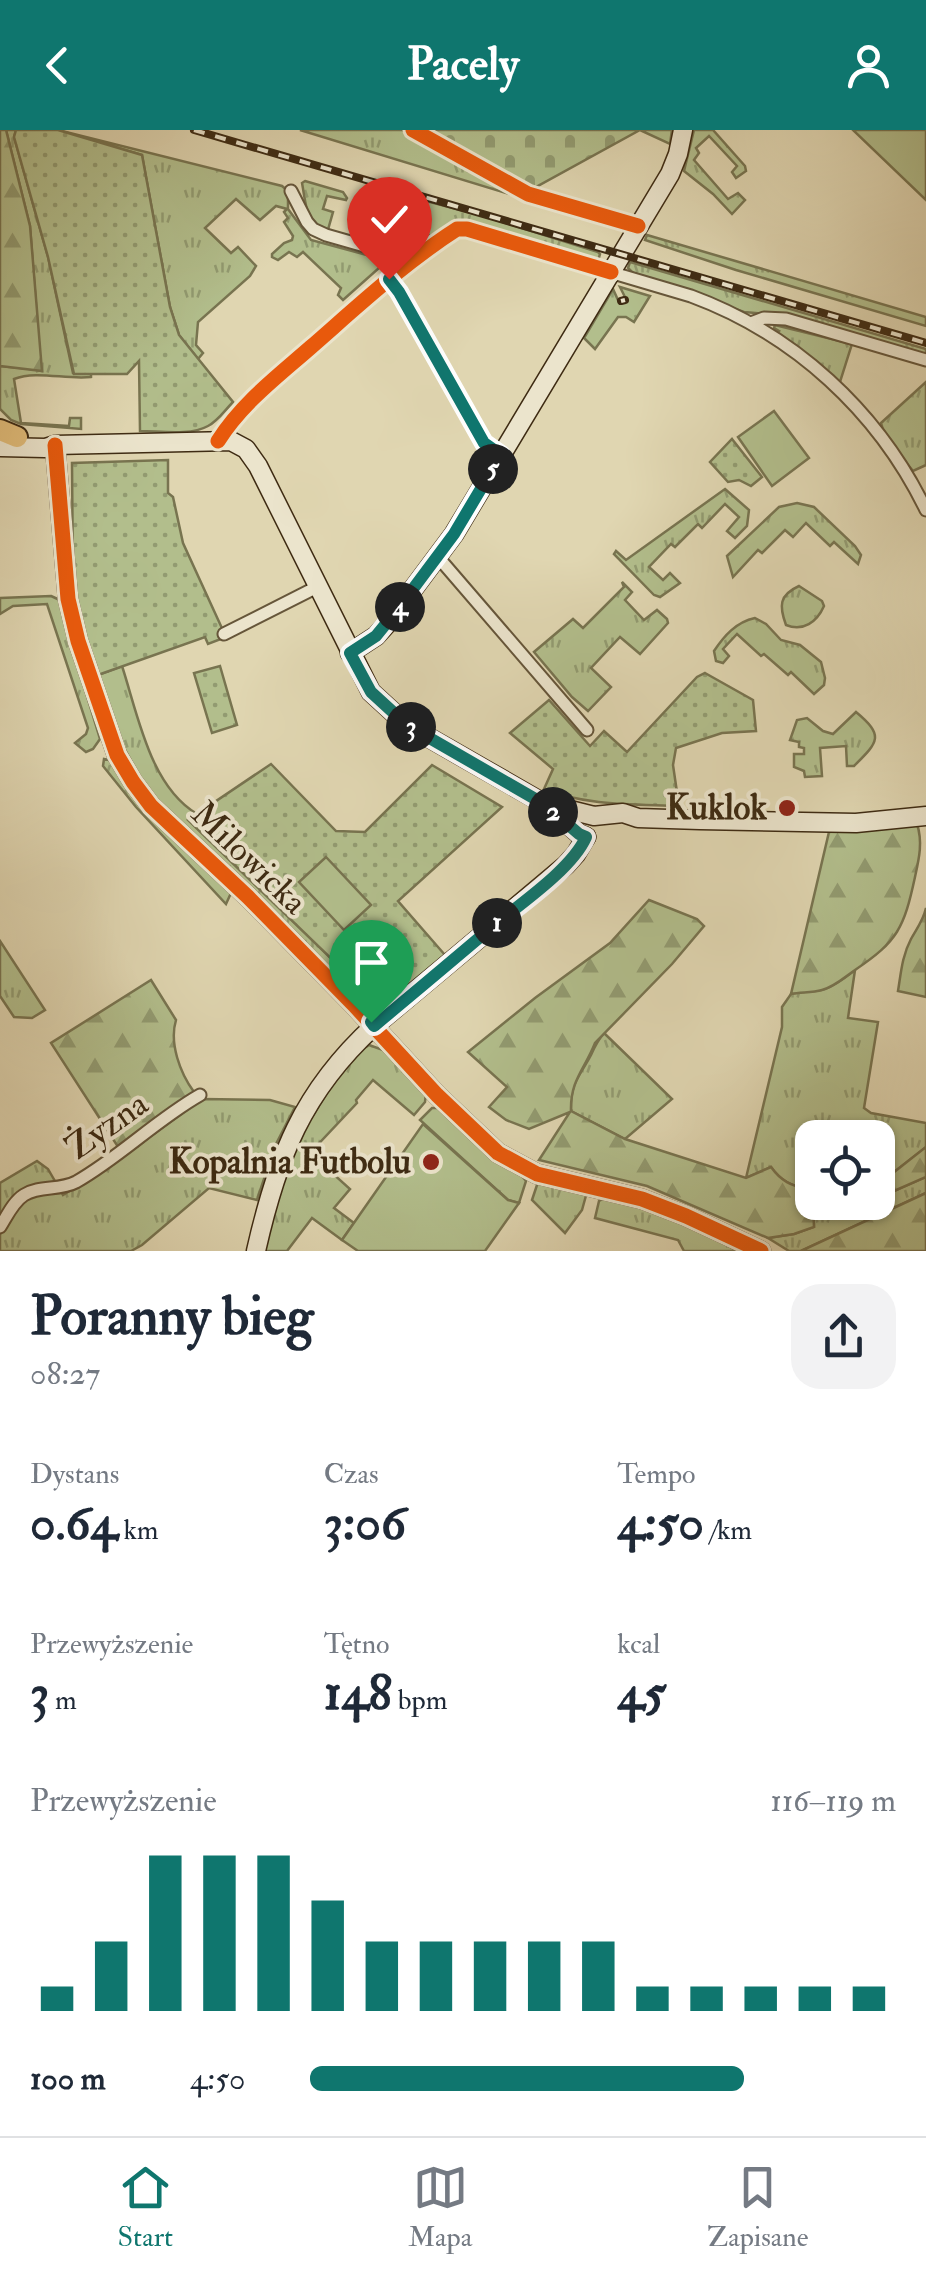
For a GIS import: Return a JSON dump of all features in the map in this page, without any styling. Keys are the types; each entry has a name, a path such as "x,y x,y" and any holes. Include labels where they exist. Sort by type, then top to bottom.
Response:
{"street":[{"path":"413,130 528,194 638,226"},
{"path":"350,653 376,636 438,557 670,174 683,130"},
{"path":"291,191 313,229 375,249 484,443 501,455"},
{"path":"218,441 238,412 393,275 461,228 691,296 751,323 789,347 844,392 894,454 926,510"},
{"path":"751,323 764,318 786,320 926,360"},
{"path":"4,438 55,445 218,441 238,444 252,455 371,692 407,725 587,826 623,813 638,818 856,823 926,816"},
{"name":"Milowicka","path":"55,445 68,599 78,641 107,728 126,771 150,806 248,897 466,1124 508,1160 550,1178 642,1199 761,1251"},
{"path":"438,557 587,730"},
{"path":"224,634 318,587"},
{"path":"256,1251 265,1208 288,1140 324,1080 374,1026 566,864 576,854 587,826"},
{"name":"Żyzna","path":"0,1227 19,1198 37,1188 52,1190 71,1184 117,1156 200,1095"}],"green space":[{"path":"0,130 6,130 30,226 42,371 0,366"},
{"path":"6,130 16,130 14,137 48,257 73,373 91,374 14,379 21,423 69,426 70,418 81,418 81,429 21,424 0,409 0,366 41,370 30,226"},
{"path":"16,130 58,130 142,155 170,307 179,335 233,402 212,424 184,432 140,431 139,361 127,374 74,374 48,257 14,137"},
{"path":"58,130 282,186 288,191 288,209 311,240 378,258 379,268 343,300 338,295 341,288 303,252 297,257 289,252 278,260 272,257 292,240 284,222 287,209 276,206 260,220 236,199 205,228 231,253 238,247 256,266 250,276 198,322 196,345 203,353 198,359 179,335 170,307 142,155"},
{"path":"300,130 402,130 519,197"},
{"path":"430,130 640,130 534,188"},
{"path":"640,130 672,130 670,144"},
{"path":"694,130 713,130 745,166 746,171 736,178 732,172 737,166 709,136 696,148 699,153 694,160 728,199 738,193 745,200 732,214 684,171"},
{"path":"853,130 926,130 926,200"},
{"path":"302,183 343,192 347,198 327,196 323,209 333,212 327,233 314,225 308,212"},
{"path":"422,200 598,252 598,261 603,263 457,226 432,238 414,222"},
{"path":"647,235 926,317 926,326 736,270 645,240"},
{"path":"630,262 926,349 926,356 779,315 744,312 633,273 628,268"},
{"path":"620,287 650,296 634,322 618,317 595,349 584,338 613,289 618,300 625,297"},
{"path":"775,325 852,344 840,382 777,333"},
{"path":"926,382 926,465 913,471 890,442 881,423"},
{"path":"774,411 809,458 772,486 738,437"},
{"path":"732,439 762,477 751,486 739,480 728,482 710,462"},
{"path":"168,460 168,493 173,497 183,543 226,637 208,644 205,637 95,676 73,582 72,463"},
{"path":"725,489 749,510 747,526 735,538 727,531 739,517 725,504 702,528 698,524 675,547 671,544 649,567 663,580 670,573 680,583 660,597 614,554 616,551 626,560"},
{"path":"797,503 814,507 855,546 861,555 858,564 834,542 830,546 806,523 793,537 785,530 762,553 758,550 733,577 727,556 779,507"},
{"path":"622,582 632,592 625,600 644,620 657,610 668,623 640,654 620,637 591,668 611,687 588,711 534,652 573,619 583,628 624,587"},
{"path":"799,586 824,606 809,624 792,627 786,625 782,602"},
{"path":"51,596 62,601 100,739 86,752 75,743 88,728 47,604 13,606 0,614 0,598"},
{"path":"755,618 781,640 800,645 821,662 824,685 814,694 791,672 788,675 764,654 761,656 737,634 723,649 729,656 723,663 716,661 714,651 726,635"},
{"path":"122,666 157,768 181,802 197,814 189,820 374,1000 362,1002 150,795 113,728 95,676"},
{"path":"220,666 237,725 212,733 194,673"},
{"path":"705,673 753,700 756,731 722,733 676,748 673,765 679,806 593,801 544,789 553,769 510,733 549,700 590,746 604,731 627,752"},
{"path":"856,712 871,727 875,739 854,766 847,766 846,746 820,748 822,776 805,777 804,771 794,767 794,754 804,754 799,742 790,740 797,720 807,718 833,734"},
{"path":"104,759 115,764 231,893 226,904 136,807 103,766"},
{"path":"271,764 336,831 365,832 432,765 502,807 398,901 445,955 386,1003 374,1000 188,820"},
{"path":"917,824 920,851 911,894 897,932 869,960 831,987 791,994 829,832"},
{"path":"326,857 371,905 344,930 299,882"},
{"path":"649,900 697,919 704,926 595,1043 576,1083 571,1111 625,1139 746,1178 771,1167 795,1186 795,1220 814,1220 814,1227 768,1238 647,1186 539,1160 570,1112 529,1129 506,1120 489,1107 507,1087 468,1052 610,943"},
{"path":"926,908 926,997 898,991 906,952"},
{"path":"0,941 45,1010 32,1018 14,1017 0,996"},
{"path":"855,970 848,1018 878,1022 864,1108 871,1113 926,1123 926,1147 895,1171 895,1120 795,1120 795,1186 771,1167 746,1178 782,1027 782,1007 791,994 825,989"},
{"path":"151,980 176,1020 177,1058 194,1092 120,1150 51,1043"},
{"path":"604,1033 672,1099 625,1139 571,1111 576,1081"},
{"path":"369,1045 386,1051 426,1092 425,1102 414,1115 373,1080 310,1153 350,1189 334,1208 354,1223 342,1240 312,1218 287,1251 264,1251 284,1177 301,1134 337,1077"},
{"path":"202,1099 270,1100 295,1107 275,1146 257,1200 209,1188 131,1251 0,1251 0,1183 37,1161 48,1169 63,1195"},
{"path":"432,1108 439,1108 488,1155 522,1176 526,1181 519,1203 508,1200 420,1120"},
{"name":"Kopalnia Futbolu","path":"423,1124 508,1200 519,1203 485,1251 358,1251 342,1240"},
{"path":"926,1147 926,1177 895,1191 895,1171"},
{"path":"926,1177 926,1193 895,1207 895,1191"},
{"path":"539,1179 587,1192 582,1210 565,1233 532,1200"},
{"path":"926,1193 926,1251 801,1251 868,1220 895,1220 895,1207"},
{"path":"607,1197 658,1212 738,1251 684,1251 678,1240 595,1218 599,1201"},
{"path":"814,1220 868,1220 801,1251 789,1251 768,1238 814,1227"}],"railway":[{"path":"194,130 926,343"},
{"path":"621,301 625,300"}],"cycle path":[{"path":"413,130 528,194 638,226"},
{"path":"218,441 273,379 400,270 457,229 611,272"},
{"path":"55,445 68,599 78,641 117,755 151,806 248,897 437,1095 498,1153 537,1174 642,1199 761,1251"}],"place":[{"name":"Kuklok","path":"787,808"},
{"name":"Kopalnia Futbolu","path":"431,1162"}],"route":[{"path":"371,1022 374,1026 533,894 576,854 586,837 544,804 407,725 371,692 350,653 376,636 438,557 501,455 484,443 389,279"}]}
